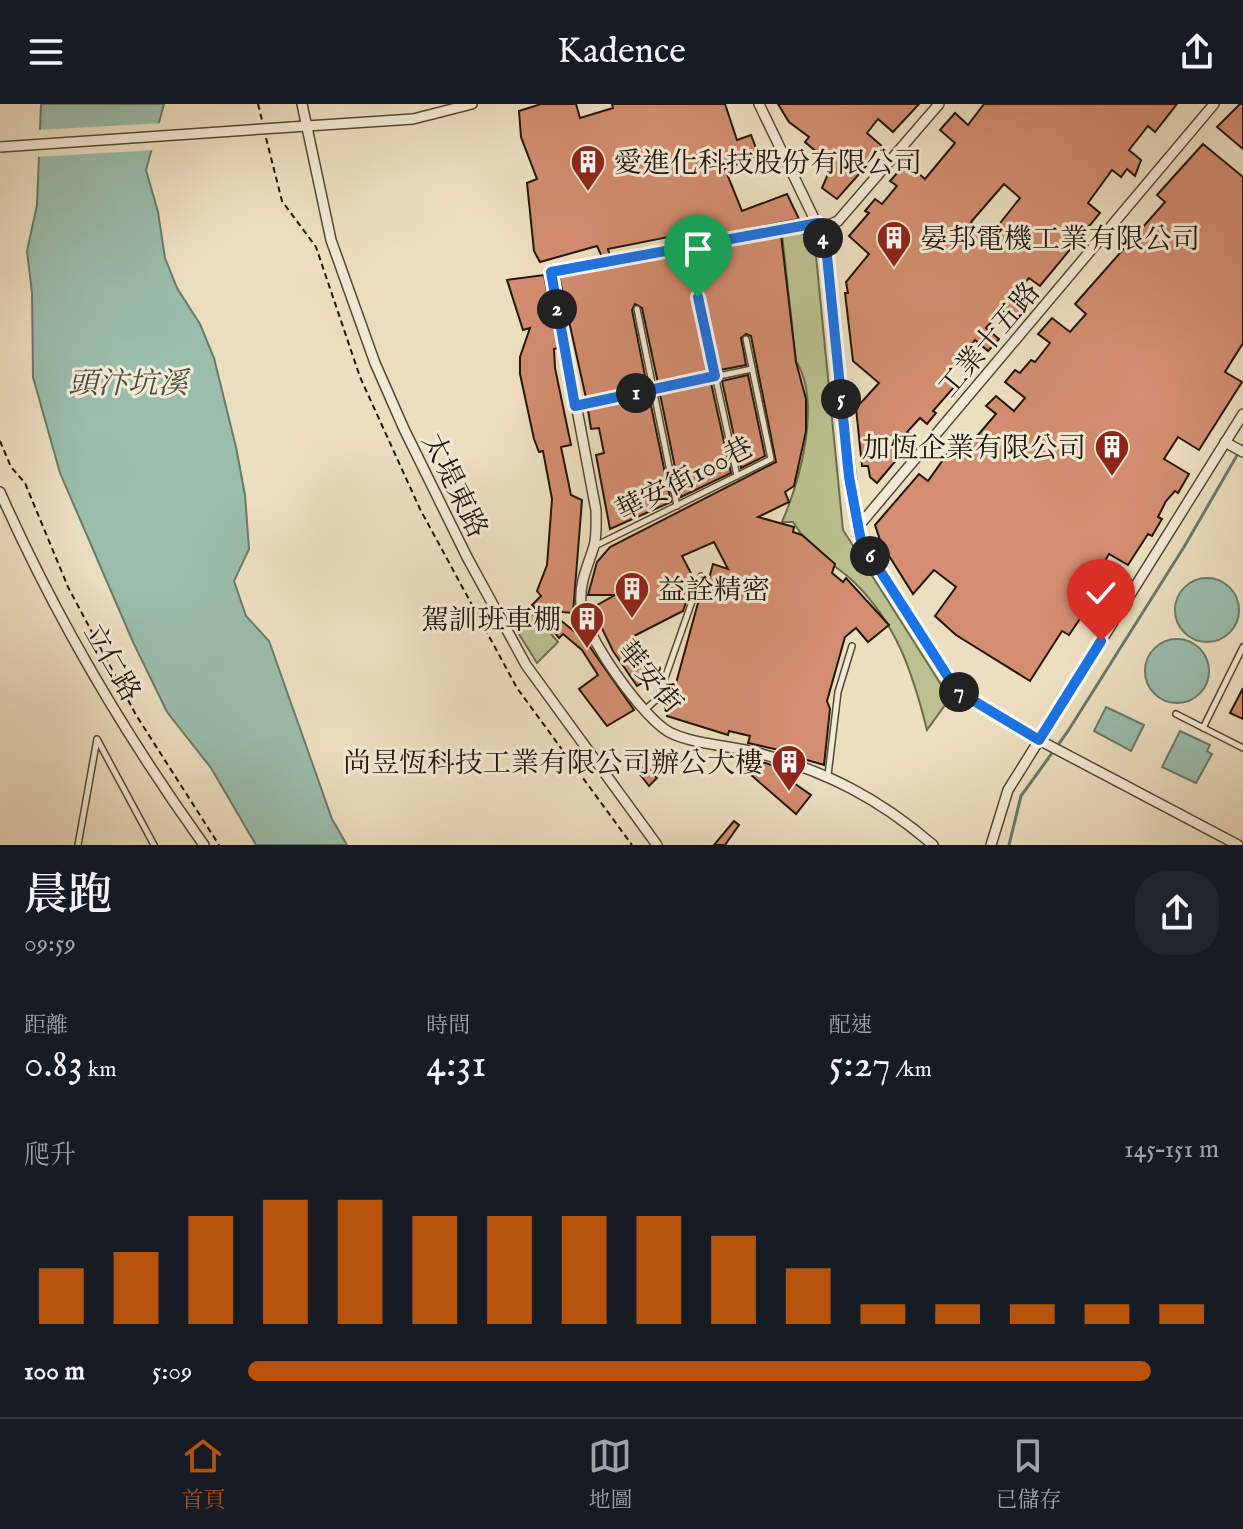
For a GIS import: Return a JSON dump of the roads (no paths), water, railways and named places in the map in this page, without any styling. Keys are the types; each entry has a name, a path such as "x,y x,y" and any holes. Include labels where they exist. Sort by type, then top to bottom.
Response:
{"street":[{"name":"太堤東路","path":"302,104 331,240 375,363 404,429 467,557 526,665 657,845"},
{"path":"0,147 413,119 472,104"},
{"path":"759,104 819,226 827,256 849,477 861,541 959,692 1042,742 1238,845"},
{"path":"819,226 838,221 939,104"},
{"name":"工業十五路","path":"857,528 1214,104"},
{"name":"華安街","path":"551,272 596,510 594,547 582,585 584,618 608,662 670,733 757,752 828,775 885,806 933,845"},
{"path":"991,845 1008,790 1042,742 1228,444 1243,414"},
{"path":"1228,444 1243,452"},
{"name":"立仁路","path":"0,492 44,586 150,770 204,845"}],"lane":[{"path":"551,272 819,226"},
{"path":"698,297 737,476"},
{"path":"637,309 677,506"},
{"name":"華安街100巷","path":"594,547 771,459 746,339"},
{"path":"575,406 752,369"},
{"path":"646,709 658,698 701,576"},
{"path":"828,775 838,692 852,646"},
{"path":"1203,728 1243,647"},
{"path":"1176,714 1243,748"},
{"path":"78,845 97,739 154,845"}],"water":[{"name":"頭汴坑溪","path":"41,104 164,104 146,170 158,212 165,258 177,288 200,324 214,358 236,447 245,495 249,549 234,581 246,616 269,641 332,819 347,845 256,845 211,768 167,712 133,642 60,473 33,377 32,293 27,251 37,205"},
{"path":"1207,578 1219,580 1230,587 1237,598 1237,622 1230,633 1219,640 1207,642 1195,640 1184,633 1177,622 1175,610 1177,598 1184,587 1195,580"},
{"path":"1177,639 1200,648 1209,671 1200,694 1177,703 1154,694 1145,671 1154,648"},
{"path":"1106,707 1144,725 1131,751 1094,731"},
{"path":"1180,731 1210,745 1207,751 1212,754 1196,783 1162,767"}],"waterway":[{"path":"1009,845 1021,796 1068,731 1184,547 1243,445"}],"place":[{"name":"愛進化科技股份有限公司","path":"588,193"},
{"name":"晏邦電機工業有限公司","path":"894,269"},
{"name":"加恆企業有限公司","path":"1112,478"},
{"name":"益詮精密","path":"632,620"},
{"name":"駕訓班車棚","path":"587,650"},
{"name":"尚昱恆科技工業有限公司辦公大樓","path":"789,793"}]}
